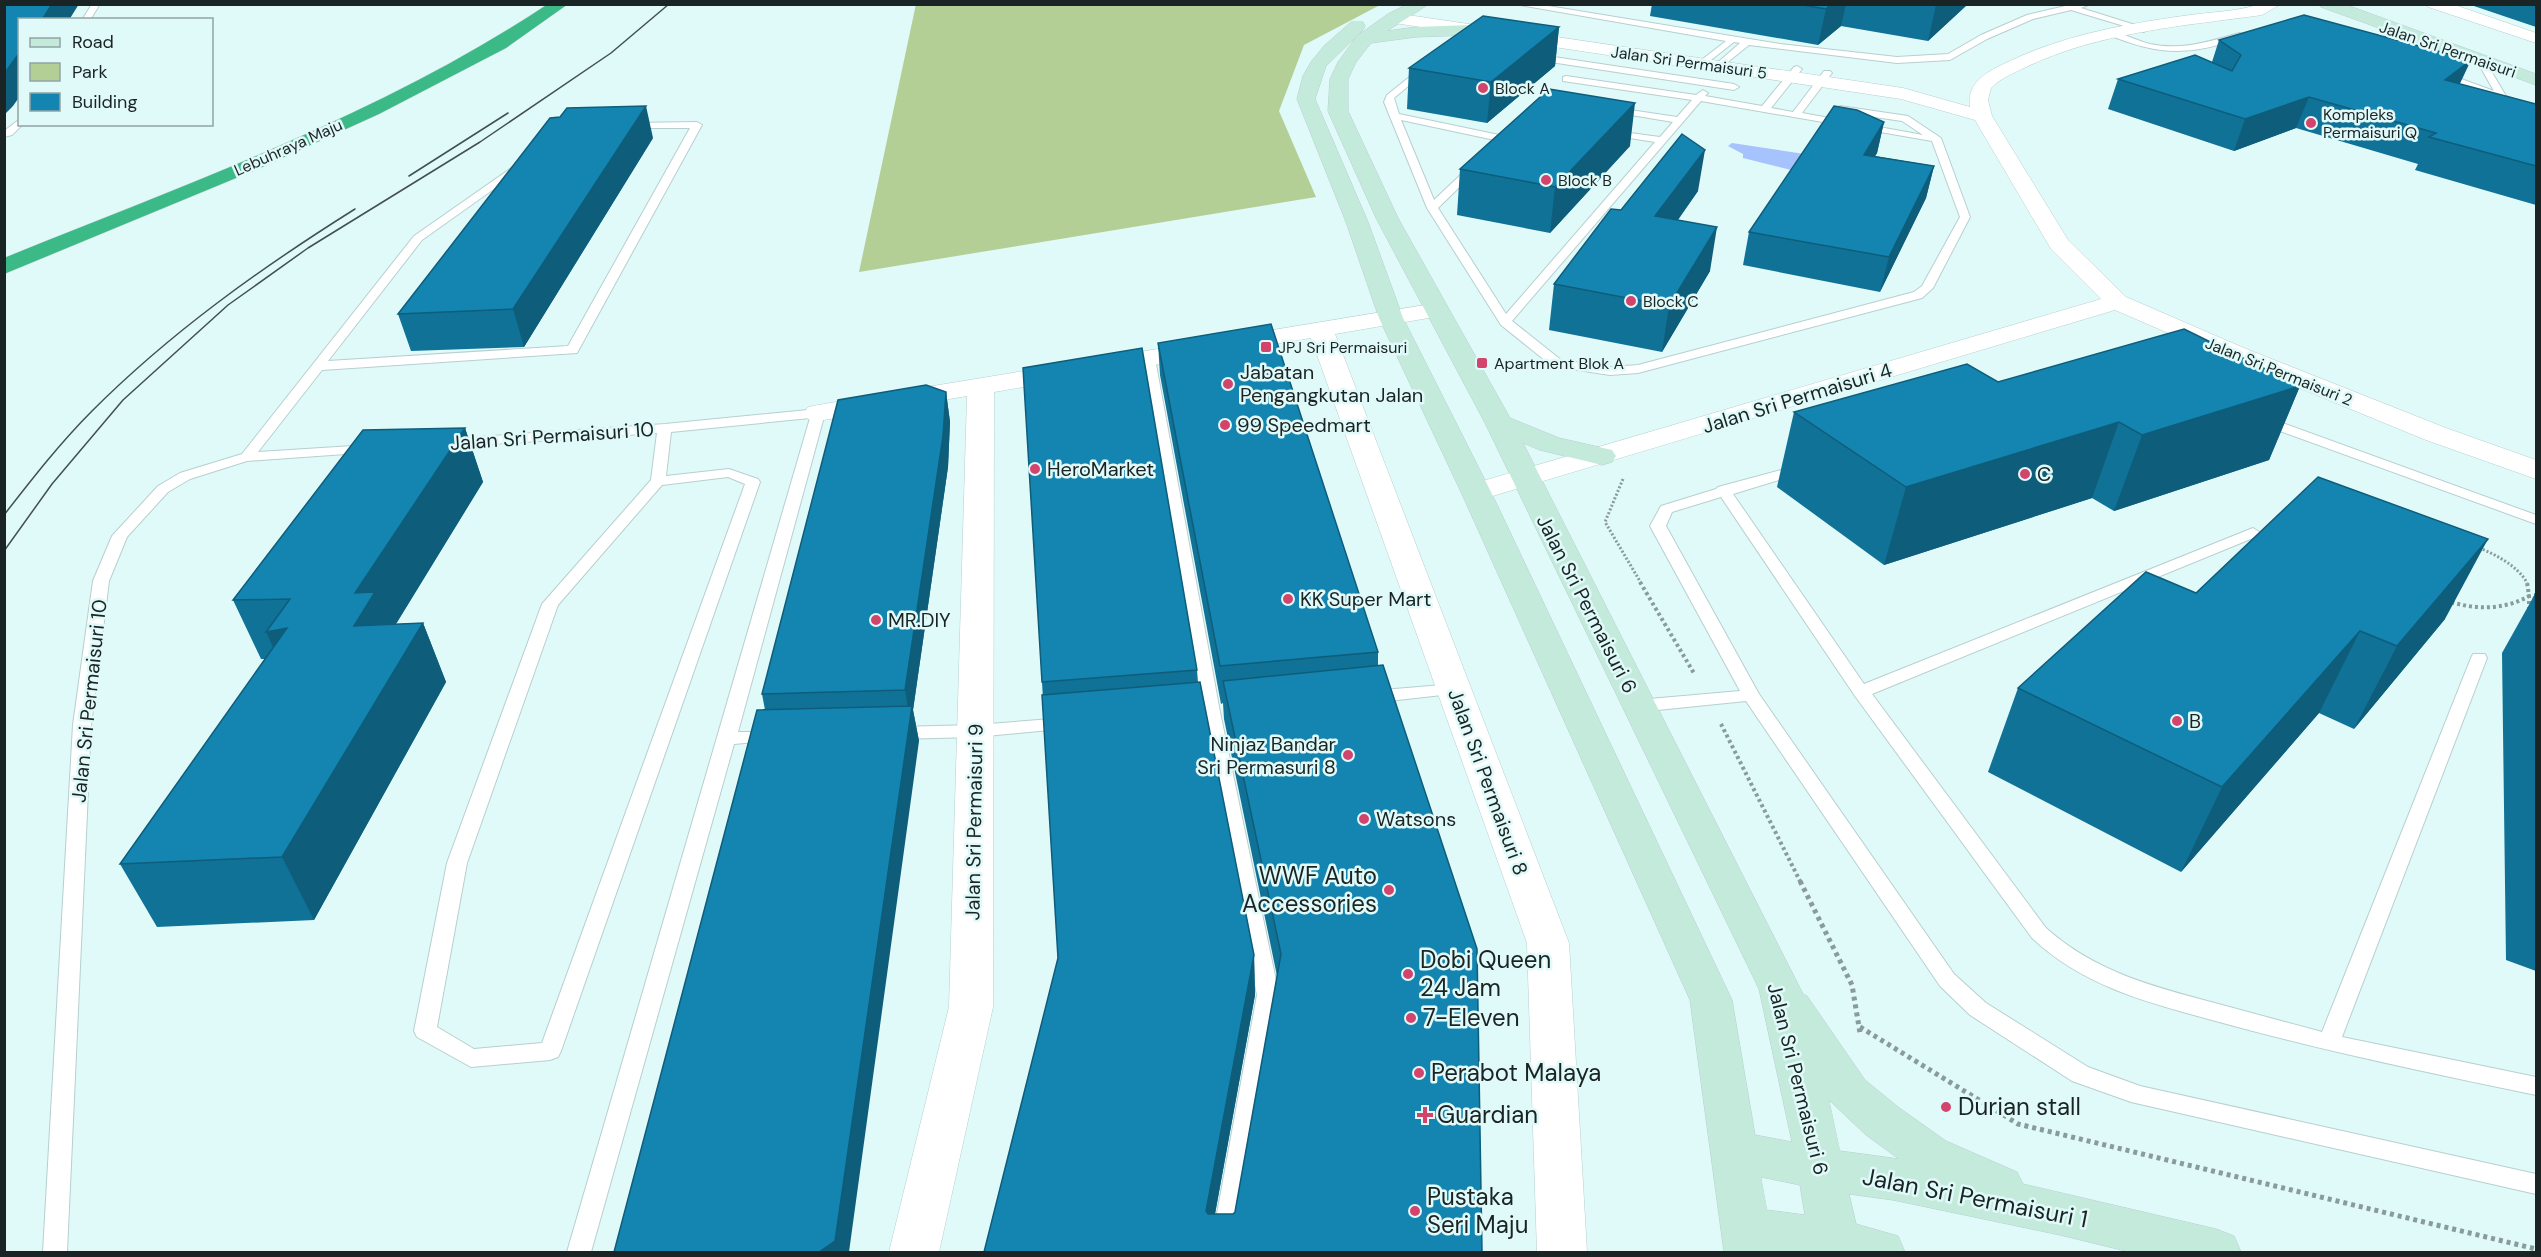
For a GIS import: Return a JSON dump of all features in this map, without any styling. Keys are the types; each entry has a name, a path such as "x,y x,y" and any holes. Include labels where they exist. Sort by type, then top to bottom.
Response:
{"highway":[{"name":"Lebuhraya Maju","path":"4,267 245,166 393,100 492,48 560,4"}],"street":[{"name":"Jalan Sri Permaisuri 6","path":"1421,4 1394,11 1320,60 1309,79 1306,99 1357,222 1391,318 1476,492 1710,1000 1748,1241"},
{"path":"1982,116 1974,86 2033,56 2114,34 2262,10 2273,4"},
{"name":"Jalan Sri Permaisuri","path":"2326,4 2536,80"},
{"name":"Jalan Sri Permaisuri","path":"2369,4 2536,66"},
{"path":"2434,4 2536,38"},
{"path":"1458,9 1477,27"},
{"name":"Jalan Sri Permaisuri 5","path":"1394,11 1477,27 1793,73 1910,85 1945,86"},
{"path":"1364,30 1416,32 1477,27"},
{"name":"Jalan Sri Permaisuri 6","path":"1364,30 1338,79 1338,111 1350,143 1387,218 1499,423 1780,989 1820,1169 1851,1249"},
{"name":"Jalan Sri Permaisuri 5","path":"1824,77 1903,94 1982,116"},
{"name":"Jalan Sri Permaisuri 2","path":"1982,116 2059,244 2117,302 2235,353 2436,434 2536,470"},
{"name":"Jalan Sri Permaisuri 4","path":"1476,492 2117,302"},
{"name":"Jalan Sri Permaisuri 10","path":"818,412 1437,310"},
{"name":"Jalan Sri Permaisuri 8","path":"1321,330 1548,943 1562,1252"},
{"name":"Jalan Sri Permaisuri 9","path":"914,1252 971,1007 981,386"},
{"path":"1499,423 1550,444 1602,456"},
{"path":"1780,989 1849,1093 1882,1121 1929,1155 2060,1214"},
{"name":"Jalan Sri Permaisuri 1","path":"1732,1150 1820,1169 1893,1179 2060,1214 2216,1252"},
{"path":"1748,1241 1851,1249"}],"lane":[{"path":"87,18 96,4"},
{"path":"1518,4 1733,39 1897,60 1950,57 1984,37 2030,17 2087,4"},
{"path":"2073,8 2144,29"},
{"path":"2114,34 2144,46 2170,51 2200,49 2242,35 2253,35"},
{"path":"1714,61 1733,39"},
{"path":"1714,61 1748,41"},
{"path":"1524,55 1734,87"},
{"path":"2481,60 2503,98"},
{"path":"1433,62 1390,97 1389,102 1432,208 1505,322 1557,363 1600,370 1625,371 1918,295 1927,288 1965,217 1937,140 1905,118 1840,108 1830,122"},
{"path":"1581,64 1562,82 1698,98 1937,140"},
{"path":"2436,72 2536,110"},
{"path":"1764,110 1793,73"},
{"path":"1796,116 1824,77"},
{"path":"1505,322 1711,84"},
{"path":"2482,105 2503,98"},
{"path":"1601,108 1680,120"},
{"path":"1394,116 1503,139"},
{"path":"4,134 9,133 18,124"},
{"path":"318,366 572,350 698,125 619,127"},
{"path":"1593,129 1662,140"},
{"path":"247,458 418,238 530,160"},
{"path":"1432,208 1480,162"},
{"path":"1149,359 1205,713 1268,995 1222,1252"},
{"path":"579,1252 818,412"},
{"name":"Jalan Sri Permaisuri 10","path":"426,445 665,428 818,412"},
{"path":"2246,413 2536,520"},
{"path":"658,481 729,473 753,483 550,1051 471,1058 425,1031 457,863 549,604 658,481 665,428"},
{"name":"Jalan Sri Permaisuri 10","path":"55,1252 82,724 101,581 120,536 163,489 185,476 247,458 390,447"},
{"path":"1814,465 1666,508 1658,526 1751,695 1947,980 1978,1009 2079,1074 2139,1095 2536,1184"},
{"path":"1723,490 1861,692 2039,933 2056,950 2119,984 2329,1042 2536,1086"},
{"path":"1861,692 2253,533"},
{"path":"2329,1042 2479,658"},
{"path":"1350,699 1454,689"},
{"path":"1638,706 1751,695"},
{"path":"1205,713 1234,710"},
{"path":"881,733 976,730 1081,722"},
{"path":"727,738 786,736"}],"path":[{"path":"1636,446 1605,522 1709,699 1852,985 1861,1037"},
{"path":"2529,596 2520,603 2505,608 2485,608 2461,604 2416,587 2399,576 2389,564 2385,554 2389,545 2400,539 2418,536 2464,543 2507,561 2522,573 2530,585 2529,618"},
{"path":"2529,596 2536,599"},
{"path":"1859,1027 2018,1125 2536,1249"}],"green space":[{"path":"916,4 1380,5 1304,45 1279,111 1316,197 859,272"}],"water":[{"path":"1732,143 1811,155 1799,172 1743,158 1743,154 1728,146"}],"building":[{"path":"4,4 52,4 43,18 18,18 18,55 4,74"},
{"path":"1797,4 1831,4 1826,9"},
{"path":"2304,15 2471,60 2445,80 2536,104 2536,166 2429,137 2436,133 2309,97 2245,119 2118,79 2195,55 2232,71 2241,55 2219,40"},
{"path":"1483,16 1559,27 1491,82 1409,68"},
{"path":"1549,89 1635,103 1555,187 1460,169"},
{"path":"646,106 513,309 398,314 550,118 560,117 567,108"},
{"path":"1834,106 1857,110 1884,122 1864,155 1934,166 1889,257 1749,232"},
{"path":"1682,134 1705,150 1655,216 1717,227 1669,306 1554,284 1611,209 1621,210"},
{"path":"1271,324 1378,652 1220,666 1158,343"},
{"path":"2184,329 2300,386 2142,435 2119,422 1906,487 1794,412 1967,364 1998,382"},
{"path":"1142,348 1197,670 1042,682 1023,368"},
{"path":"926,385 946,392 943,436 905,690 762,694 838,400"},
{"path":"465,428 355,593 375,592 354,626 423,623 282,857 120,864 287,628 266,632 290,599 233,600 363,430"},
{"path":"2318,477 2488,539 2397,646 2360,631 2222,787 2018,688 2146,572 2196,593"},
{"path":"1383,665 1477,949 1482,1252 984,1252 1058,958 1042,695 1200,682 1254,955 1206,1211 1208,1214 1233,1214 1281,954 1223,681"},
{"path":"912,706 835,1241 819,1252 614,1252 757,710"}],"tram line":[{"path":"4,551 52,484 123,400 228,305 308,248 480,142 611,53 669,4"},
{"path":"409,176 508,113"},
{"path":"4,515 80,423 153,354 251,278 355,209"}],"place":[{"name":"Block A","path":"1483,88"},
{"name":"Kompleks Permaisuri Q","path":"2311,123"},
{"name":"Block B","path":"1546,180"},
{"name":"Block C","path":"1631,301"},
{"name":"JPJ Sri Permaisuri","path":"1266,347"},
{"name":"Apartment Blok A","path":"1482,363"},
{"name":"Jabatan Pengangkutan Jalan","path":"1228,384"},
{"name":"99 Speedmart","path":"1225,425"},
{"name":"HeroMarket","path":"1035,469"},
{"name":"C","path":"2025,474"},
{"name":"KK Super Mart","path":"1288,599"},
{"name":"MR.DIY","path":"876,620"},
{"name":"B","path":"2177,721"},
{"name":"Ninjaz Bandar Sri Permasuri 8","path":"1348,755"},
{"name":"Watsons","path":"1364,819"},
{"name":"WWF Auto Accessories","path":"1389,890"},
{"name":"Dobi Queen 24 Jam","path":"1408,974"},
{"name":"7-Eleven","path":"1411,1018"},
{"name":"Perabot Malaya","path":"1419,1073"},
{"name":"Durian stall","path":"1946,1107"},
{"name":"Guardian","path":"1425,1115"},
{"name":"Pustaka Seri Maju","path":"1415,1211"}]}
